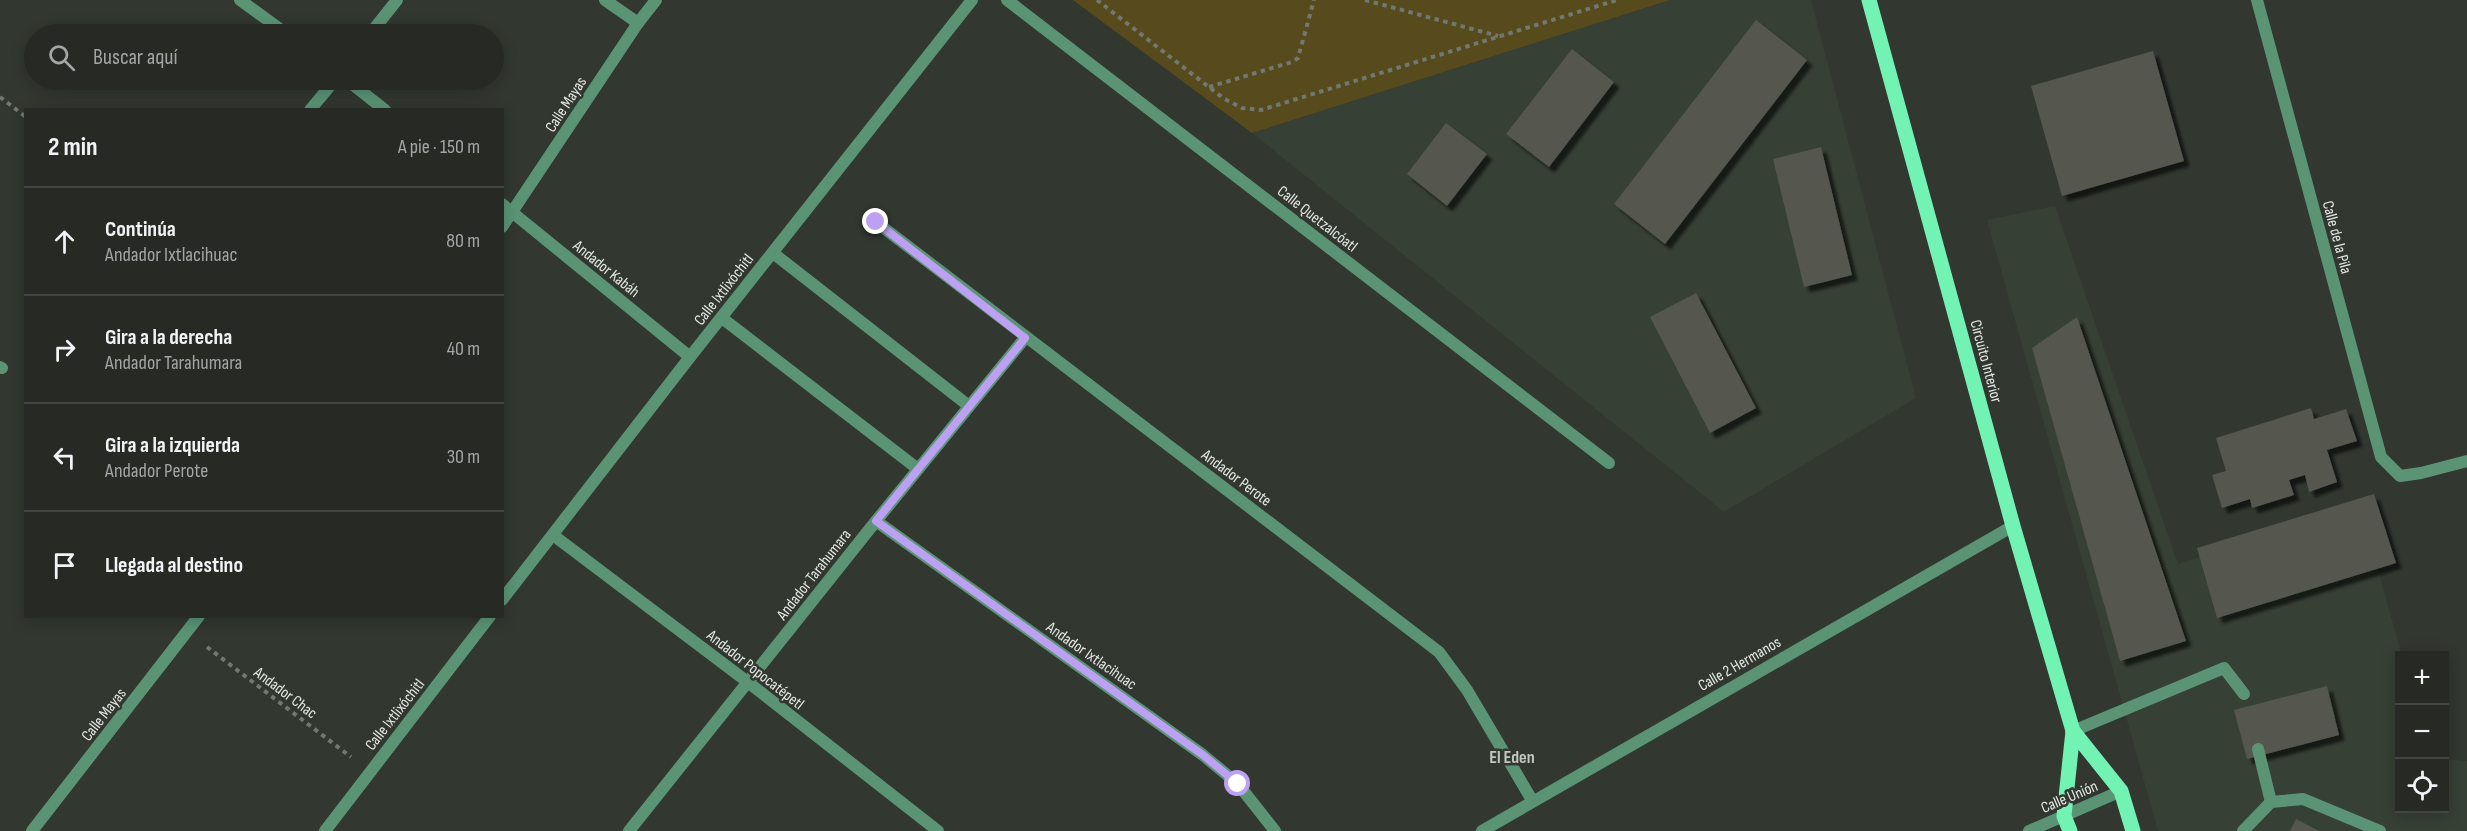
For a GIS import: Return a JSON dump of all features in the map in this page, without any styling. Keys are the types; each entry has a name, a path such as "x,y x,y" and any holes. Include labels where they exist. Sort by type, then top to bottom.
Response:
{"main road":[{"name":"Circuito Interior","path":"1869,0 2013,526 2073,731 2121,791 2133,831"},
{"name":"Circuito Interior","path":"2070,831 2064,816 2073,731"}],"street":[{"path":"240,0 273,24"},
{"path":"378,24 397,0"},
{"path":"605,0 638,23"},
{"name":"Calle Mayas","path":"504,225 514,213 638,23 656,0"},
{"name":"Calle Ixtlixóchitl","path":"504,597 690,357 972,0"},
{"name":"Calle Quetzalcóatl","path":"1007,0 1609,463"},
{"name":"Calle de la Pila","path":"2256,0 2381,457 2400,476 2467,461"},
{"path":"312,108 327,90"},
{"path":"360,90 382,108"},
{"name":"Andador Kabáh","path":"504,206 690,357"},
{"name":"Andador Perote","path":"876,222 1439,652 1467,690 1532,800"},
{"path":"773,253 969,406"},
{"path":"722,318 918,469"},
{"name":"Andador Tarahumara","path":"629,831 1025,338"},
{"name":"Andador Ixtlacihuac","path":"876,521 1203,755 1238,784 1275,831"},
{"name":"Calle 2 Hermanos","path":"1482,831 1532,800 2013,526"},
{"name":"Andador Popocatépetl","path":"553,535 938,831"},
{"name":"Calle Mayas","path":"32,831 198,618"},
{"name":"Calle Ixtlixóchitl","path":"325,831 488,618"},
{"path":"2073,731 2224,668 2244,694"},
{"path":"2258,749 2271,802"},
{"name":"Calle Unión","path":"2029,831 2121,791"},
{"path":"2242,831 2271,802 2303,799 2380,831"}],"path":[{"path":"1096,0 1209,87 1242,108 1261,110 1617,0"},
{"path":"1209,87 1292,62 1298,58 1314,0"},
{"path":"1365,0 1499,37"},
{"path":"0,97 24,115"},
{"name":"Andador Chac","path":"187,632 370,772"}],"shaded area":[{"path":"1073,0 1670,0 1252,133"},
{"path":"1670,0 1811,0 1916,398 1724,512 1252,133"},
{"path":"2055,206 2178,564 2359,504 2401,651 2395,651 2395,813 2449,813 2449,759 2467,761 2467,831 2158,831 1987,220"}],"building":[{"path":"1756,20 1807,60 1665,244 1614,204"},
{"path":"1572,49 1614,82 1549,167 1506,134"},
{"path":"2153,51 2184,161 2062,196 2031,86"},
{"path":"1446,123 1487,154 1447,206 1407,174"},
{"path":"1821,147 1852,275 1804,287 1773,159"},
{"path":"1696,293 1756,408 1710,433 1650,317"},
{"path":"2077,317 2186,641 2120,661 2032,348"},
{"path":"2311,408 2314,419 2346,409 2357,441 2327,450 2337,482 2309,492 2305,475 2289,480 2294,495 2252,508 2250,499 2222,508 2212,475 2226,471 2216,438"},
{"path":"2374,494 2396,563 2217,618 2197,548"},
{"path":"2327,686 2339,735 2247,759 2234,710"},
{"path":"2296,819 2319,831 2290,831"}],"district":[{"name":"El Eden","path":"1512,757"}],"route":[{"path":"876,222 1025,338 876,521 1203,755 1238,784"}]}
